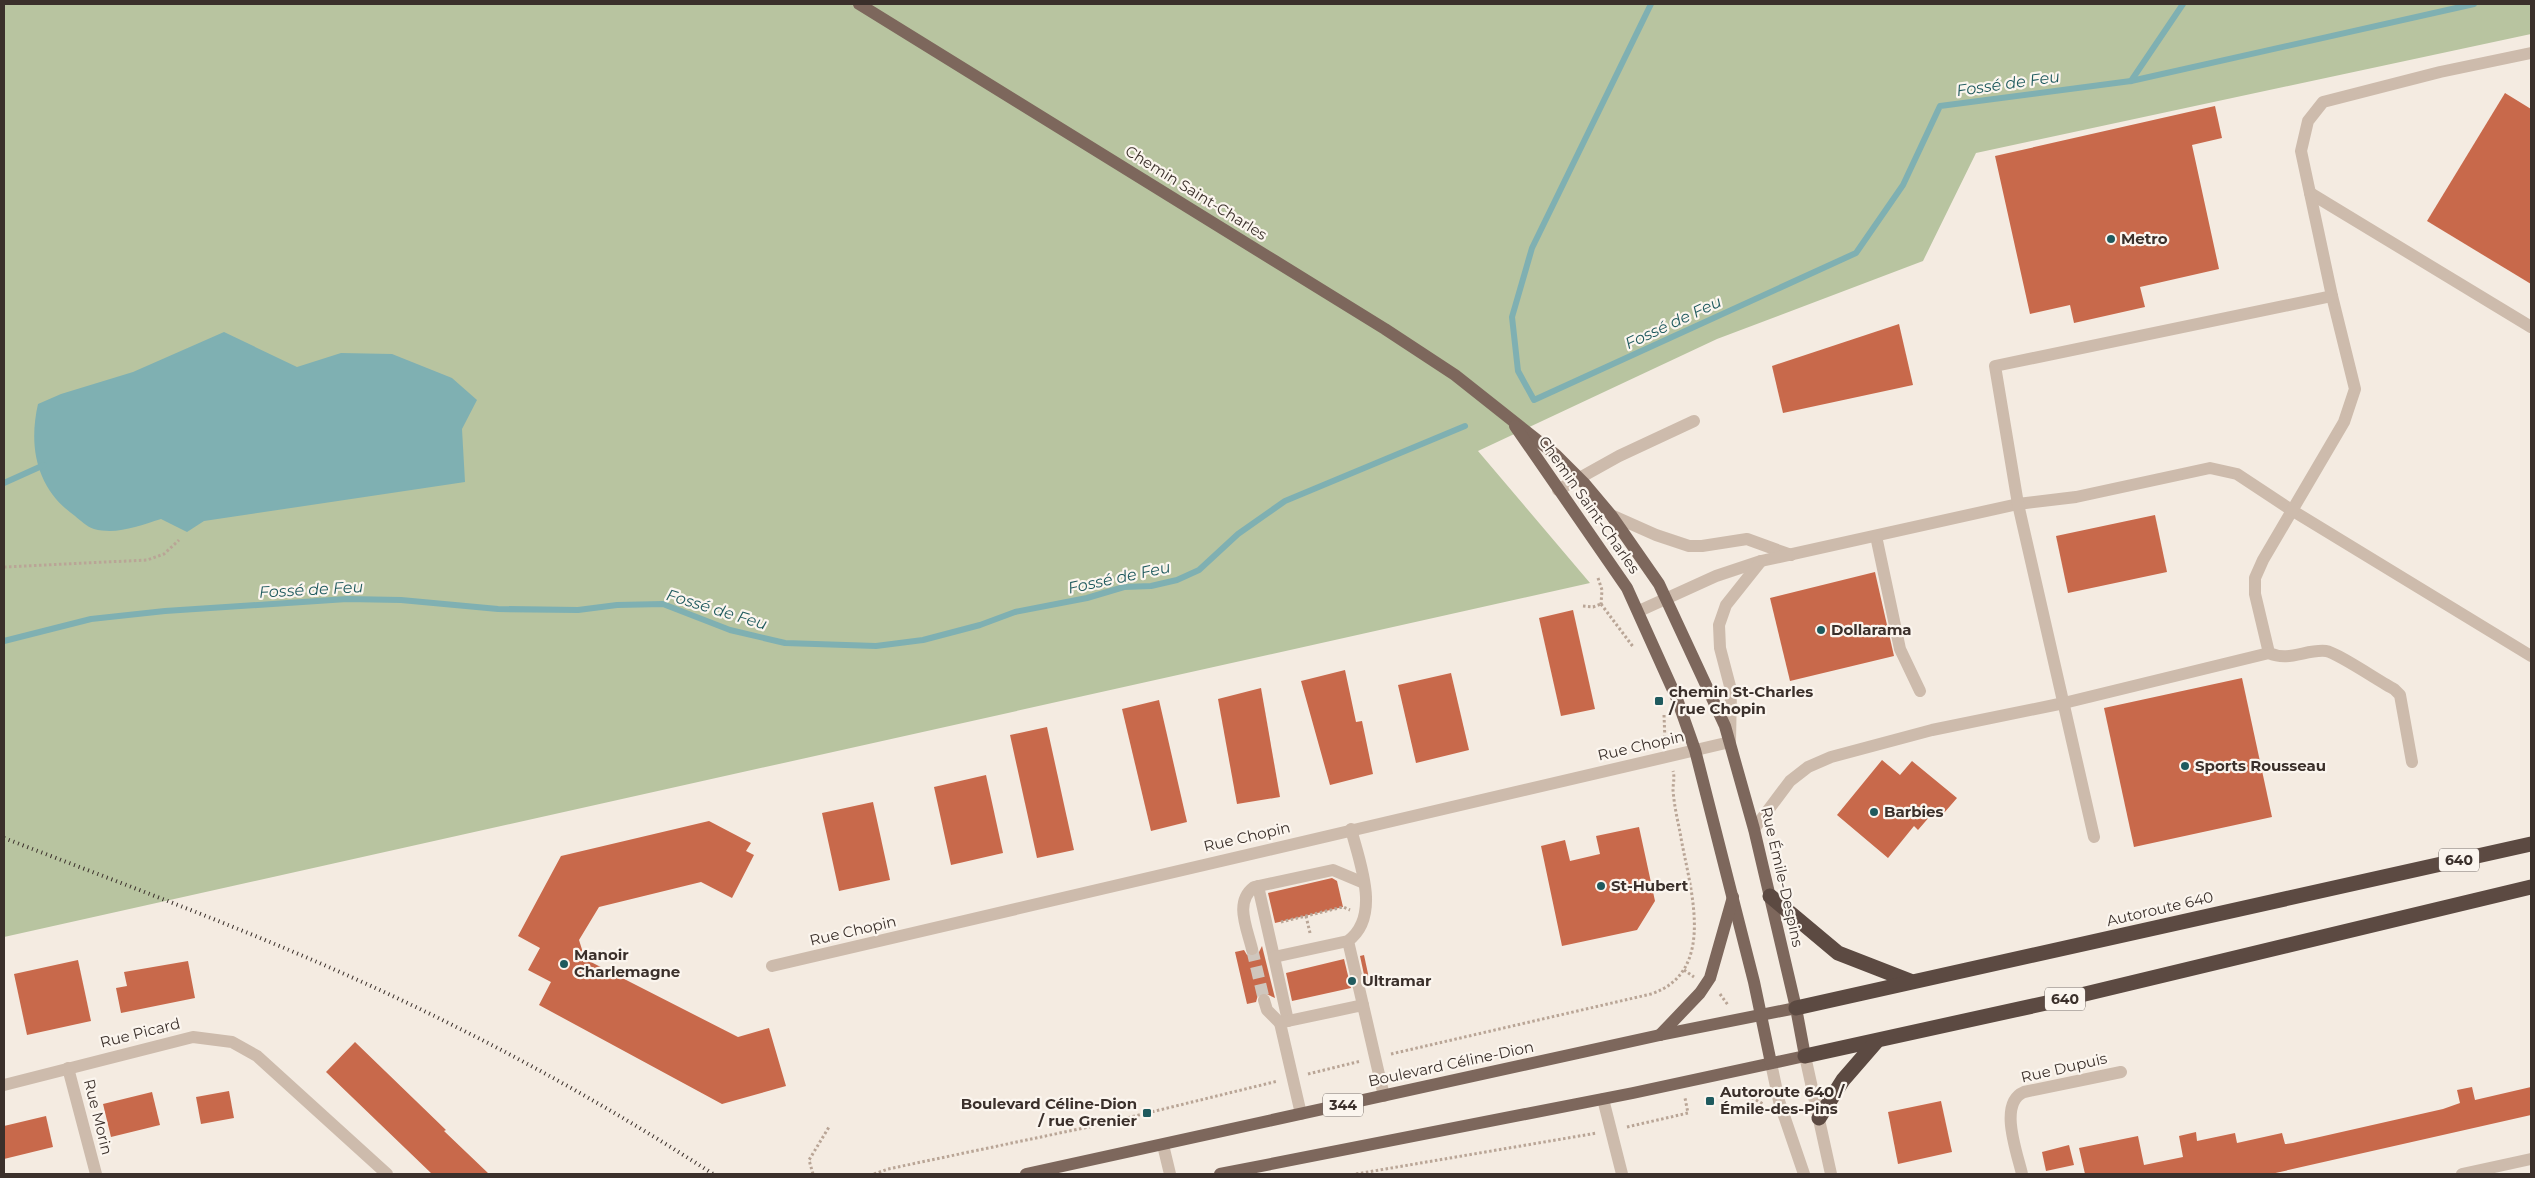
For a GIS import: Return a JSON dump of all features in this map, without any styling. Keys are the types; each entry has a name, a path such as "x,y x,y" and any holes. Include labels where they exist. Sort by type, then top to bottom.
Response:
{"highway":[{"name":"Autoroute 640","path":"1796,1008 1910,981 2531,844"},
{"name":"640","path":"1805,1056 1876,1042 2070,998 2531,887"},
{"path":"1770,896 1838,953 1910,981"},
{"path":"1819,1118 1843,1080 1876,1042"}],"main road":[{"name":"Chemin Saint-Charles","path":"859,4 1385,329 1472,387 1556,456 1579,478 1611,516 1653,574 1667,598"},
{"name":"Chemin Saint-Charles","path":"1510,418 1620,577 1639,611"},
{"name":"Rue Émile-Despins","path":"1667,598 1718,710 1730,742 1754,829 1796,1008 1805,1056"},
{"path":"1220,1174 1603,1099 1771,1063 1762,1015 1695,750 1677,699 1639,611"},
{"path":"1660,1035 1700,993 1710,978 1733,896"},
{"name":"Boulevard Céline-Dion","path":"1026,1174 1660,1035 1796,1008"},
{"name":"640","path":"1771,1063 1805,1056"}],"street":[{"path":"2269,653 2255,594 2255,578 2344,422 2355,389 2332,296 2301,151 2308,121 2323,102 2440,72 2531,53"},
{"path":"2310,192 2531,327"},
{"path":"2094,837 2018,504 1995,366 2332,296"},
{"path":"1558,490 1632,449 1694,421"},
{"path":"1639,611 1716,576 1761,561 2018,504 2076,497 2210,468 2237,474 2293,511 2531,656"},
{"path":"1611,516 1656,535 1690,546 1746,539 1791,555"},
{"path":"1876,536 1900,649 1920,692"},
{"path":"1730,742 1731,690 1720,648 1719,625 1726,605 1761,561"},
{"path":"1754,829 1783,787 1808,767 1831,757 1932,730 2064,703 2269,653 2277,657 2291,657 2316,650 2329,651 2394,690 2400,695 2412,762"},
{"name":"Rue Chopin","path":"772,966 1351,829 1730,742"},
{"path":"1274,957 1348,941 1356,932 1368,900 1351,829"},
{"path":"1252,949 1242,901 1248,891 1258,886 1333,870 1339,870 1364,883"},
{"path":"1258,886 1274,957 1301,1114"},
{"path":"1348,941 1384,1096"},
{"path":"1264,1000 1267,1010 1284,1022 1363,1005"},
{"name":"Rue Picard","path":"4,1085 193,1037 232,1042 257,1056 387,1174"},
{"name":"Rue Émile-Despins","path":"1805,1056 1831,1174"},
{"path":"1771,1063 1779,1101 1804,1174"},
{"name":"Rue Morin","path":"68,1068 96,1174"},
{"name":"Rue Dupuis","path":"2022,1174 2010,1117 2012,1103 2015,1098 2024,1092 2121,1072"},
{"path":"1603,1099 1622,1174"},
{"path":"1163,1144 1170,1174"},
{"path":"2462,1174 2531,1159"}],"path":[{"path":"4,567 147,560 164,554 179,540"},
{"path":"1583,606 1593,607 1601,604 1636,651"},
{"path":"1663,711 1663,736"},
{"path":"1675,778 1674,802 1696,925 1692,953 1684,970"},
{"path":"1275,923 1344,907"},
{"path":"1717,991 1726,999 1728,1005"},
{"path":"1722,1093 1732,1091 1748,1094"},
{"path":"1356,1174 1612,1131 1688,1113 1685,1098 1694,1097"},
{"path":"813,1174 809,1160 829,1127"}],"green space":[{"path":"4,4 2531,4 2531,34 1976,153 1923,261 1717,339 1478,451 1590,583 4,937"}],"water":[{"path":"224,332 297,367 341,353 392,354 452,378 477,400 462,429 465,482 204,521 187,532 161,519 136,527 111,531 94,529 86,525 62,505 52,493 38,466 34,436 38,404 61,394 133,372"}],"building":[{"path":"2505,93 2531,109 2531,284 2427,221"},
{"path":"2215,106 2222,138 2192,145 2219,269 2140,287 2145,307 2074,323 2070,305 2030,314 1995,156"},
{"path":"1899,324 1913,385 1783,413 1772,366"},
{"path":"2155,515 2167,572 2068,593 2056,536"},
{"path":"1875,572 1894,656 1790,681 1770,598"},
{"path":"1573,610 1595,709 1561,716 1539,618"},
{"path":"1345,670 1356,722 1362,721 1373,774 1330,785 1301,681"},
{"path":"1451,673 1469,750 1416,763 1398,685"},
{"path":"2242,678 2272,817 2134,847 2104,708"},
{"path":"1261,688 1280,797 1237,804 1218,699"},
{"path":"1159,700 1187,822 1151,831 1122,709"},
{"path":"1047,727 1074,850 1037,858 1010,735"},
{"path":"1882,760 1900,775 1912,761 1957,798 1944,813 1937,808 1918,830 1914,826 1888,858 1837,815"},
{"path":"986,775 1003,853 951,865 934,787"},
{"path":"873,802 890,880 839,891 822,813"},
{"name":"Manoir Charlemagne","path":"709,821 751,843 746,851 754,855 732,898 701,882 599,907 579,940 585,959 738,1037 769,1028 786,1086 722,1104 539,1005 551,982 528,970 540,948 518,936 561,856"},
{"path":"1639,827 1655,901 1637,930 1562,946 1541,846 1565,840 1570,861 1600,854 1596,836"},
{"path":"1332,878 1337,881 1343,907 1275,923 1268,893"},
{"path":"1262,946 1275,998 1262,992 1258,995 1256,1002 1247,1004 1235,952 1244,950 1247,955 1254,957"},
{"path":"1364,955 1370,983 1366,984 1360,956"},
{"path":"1344,959 1351,988 1292,1001 1286,973"},
{"path":"78,960 91,1021 27,1035 14,974"},
{"path":"188,961 195,998 121,1013 116,988 127,986 124,972"},
{"path":"355,1042 489,1174 432,1174 326,1072"},
{"path":"2472,1087 2475,1100 2531,1087 2531,1115 2271,1174 2085,1174 2079,1148 2138,1136 2144,1165 2183,1157 2179,1136 2196,1132 2197,1141 2235,1133 2237,1143 2282,1133 2285,1144 2293,1143 2443,1109 2460,1103 2457,1090"},
{"path":"229,1091 234,1118 201,1124 196,1097"},
{"path":"152,1092 160,1125 111,1137 103,1104"},
{"path":"1941,1101 1952,1152 1898,1164 1888,1112"},
{"path":"46,1116 53,1147 4,1159 4,1126"},
{"path":"2069,1145 2074,1165 2046,1171 2042,1152"}],"waterway":[{"name":"Fossé de Feu","path":"1651,4 1532,248 1512,317 1518,371 1534,400 1856,253 1903,185 1940,106 2131,81 2474,4"},
{"path":"2131,81 2183,4"},
{"name":"Fossé de Feu","path":"4,641 91,619 165,611 347,599 401,600 498,609 578,610 617,605 663,604 730,630 785,643 876,646 923,640 980,625 1015,612 1087,598 1124,587 1151,586 1177,580 1199,570 1238,534 1285,501 1465,426"},
{"path":"4,483 44,465"}],"tunnel":[{"path":"1252,949 1264,1000"}],"railway":[{"path":"4,838 252,935 399,999 559,1081 637,1126 713,1174"}],"place":[{"name":"Metro","path":"2111,239"},
{"name":"Dollarama","path":"1821,630"},
{"name":"chemin St-Charles / rue Chopin","path":"1659,701"},
{"name":"Sports Rousseau","path":"2185,766"},
{"name":"Barbies","path":"1874,812"},
{"name":"St-Hubert","path":"1601,886"},
{"name":"Manoir Charlemagne","path":"564,964"},
{"name":"Ultramar","path":"1352,981"},
{"name":"Autoroute 640 / Émile-des-Pins","path":"1710,1101"},
{"name":"Boulevard Céline-Dion / rue Grenier","path":"1147,1113"}]}
